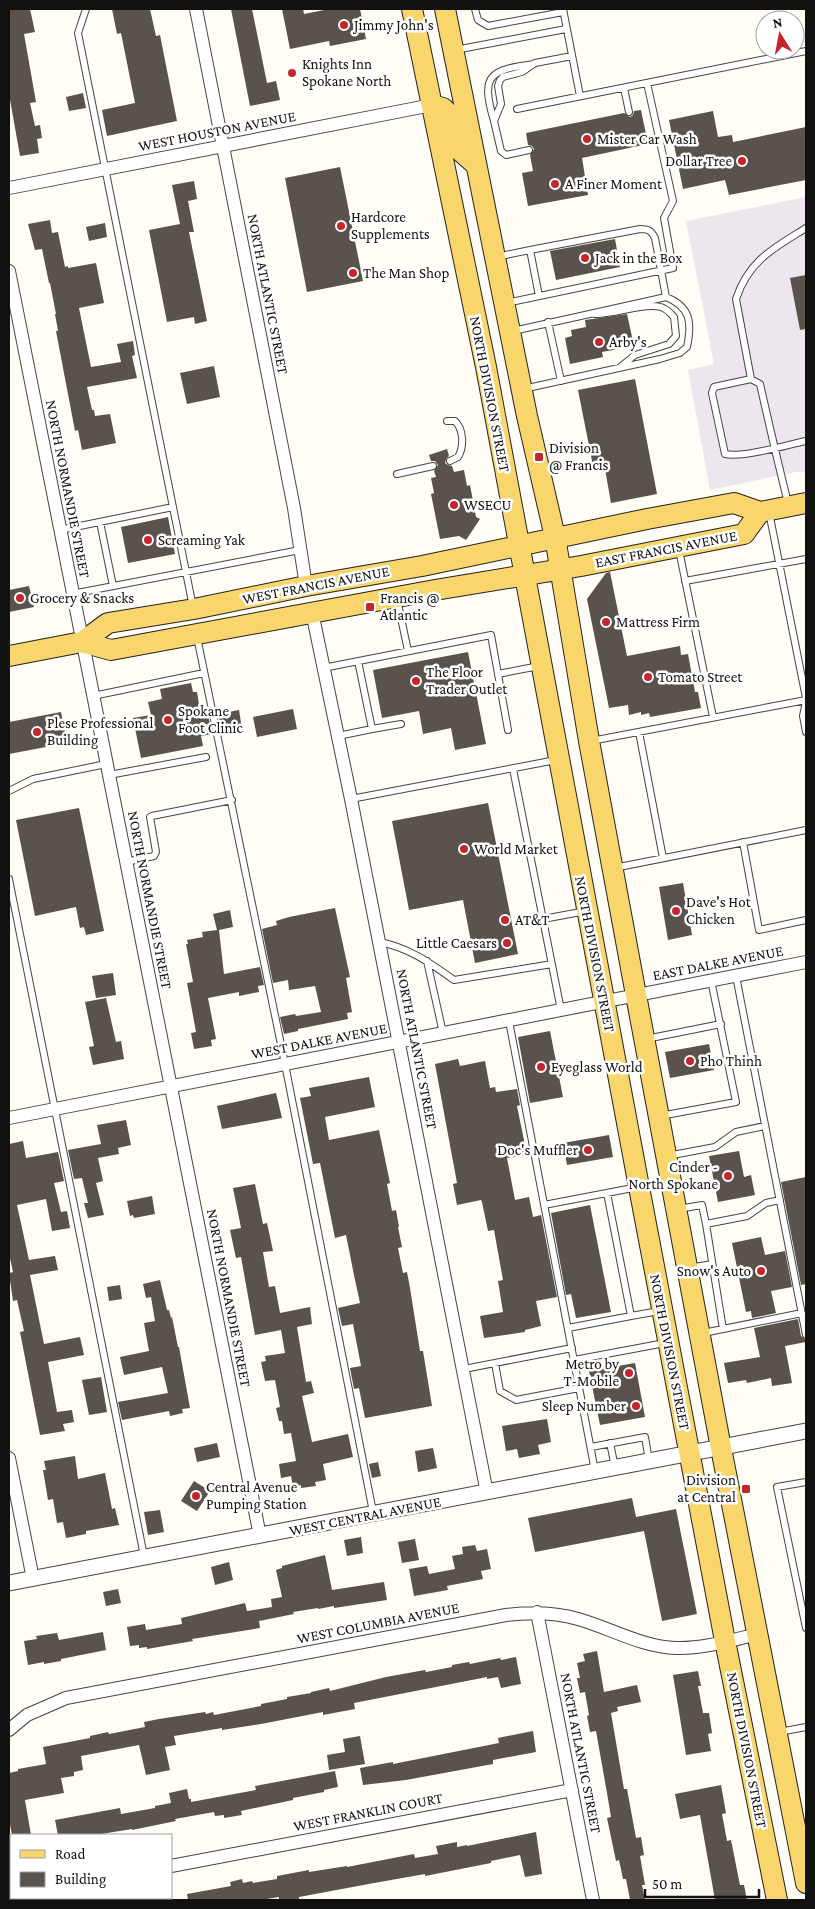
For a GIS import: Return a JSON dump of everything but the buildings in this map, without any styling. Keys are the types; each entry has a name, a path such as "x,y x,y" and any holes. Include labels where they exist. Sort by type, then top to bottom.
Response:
{"main road":[{"name":"NORTH DIVISION STREET","path":"412,9 486,367 668,1342 777,1900"},
{"path":"445,9 522,389 555,537 644,1040 806,1883"},
{"path":"432,105 443,108 447,112 451,118 458,149 476,166"},
{"name":"EAST FRANCIS AVENUE","path":"555,537 734,503 781,508"},
{"name":"EAST FRANCIS AVENUE","path":"560,569 744,534 781,508"},
{"name":"WEST FRANCIS AVENUE","path":"9,656 82,642 108,623 194,609 306,586 422,566 555,537"},
{"name":"WEST FRANCIS AVENUE","path":"82,642 111,650 312,612 560,569"}],"street":[{"name":"NORTH ATLANTIC STREET","path":"196,9 294,508 306,586"},
{"name":"WEST HOUSTON AVENUE","path":"9,188 432,105"},
{"name":"NORTH NORMANDIE STREET","path":"9,271 260,1536"},
{"name":"NORTH ATLANTIC STREET","path":"312,612 351,799 487,1493"},
{"name":"EAST DALKE AVENUE","path":"636,995 806,962"},
{"name":"WEST DALKE AVENUE","path":"9,1118 636,995"},
{"name":"WEST CENTRAL AVENUE","path":"9,1583 806,1431"},
{"path":"9,1458 33,1578"},
{"name":"NORTH ATLANTIC STREET","path":"537,1612 593,1900"},
{"name":"WEST COLUMBIA AVENUE","path":"9,1730 27,1714 66,1698 506,1615 537,1612 551,1613 578,1619 660,1646 676,1648 692,1648 758,1634"},
{"name":"WEST FRANKLIN COURT","path":"172,1866 572,1790"}],"lane":[{"path":"86,9 78,33 194,609"},
{"path":"475,9 478,20 488,26 563,10 580,96"},
{"path":"454,51 566,28"},
{"path":"517,109 806,52"},
{"path":"529,150 506,155 501,151 487,88 492,77 497,71 506,68 572,56"},
{"path":"494,120 501,104 498,86 500,80 522,72 535,63"},
{"path":"505,304 673,268 664,218 673,201 647,83"},
{"path":"624,88 629,112"},
{"path":"751,379 736,299 740,287 762,256 806,228"},
{"path":"495,257 648,229 655,238 666,297"},
{"path":"530,250 539,296"},
{"path":"510,331 666,297 679,302 688,315 690,333 688,347 680,352 660,359 522,389"},
{"path":"584,314 605,314 652,306 664,308 674,317 676,336 669,344 635,355 618,368"},
{"path":"548,322 561,381"},
{"path":"806,441 775,447 732,456 725,454 712,393 714,387 751,379 760,384 775,447 781,508 780,563 806,700 804,716 806,732"},
{"path":"447,421 455,421 458,425 462,444 458,457 450,461"},
{"path":"397,474 432,466"},
{"path":"60,530 173,507"},
{"path":"100,522 113,586"},
{"path":"678,547 713,718"},
{"path":"72,594 300,550"},
{"path":"685,581 806,559"},
{"path":"397,597 408,651"},
{"path":"196,634 232,800 373,1515"},
{"path":"323,668 491,634 508,730"},
{"path":"358,661 372,729"},
{"path":"498,674 543,665"},
{"path":"93,696 204,673"},
{"path":"590,741 806,700"},
{"path":"338,736 401,724"},
{"path":"639,732 663,858"},
{"path":"9,791 33,779 206,757"},
{"path":"351,799 559,760"},
{"path":"513,768 561,1010"},
{"path":"126,862 154,856 156,852 150,817 232,800"},
{"path":"613,868 806,830"},
{"path":"743,842 759,930 806,920"},
{"path":"9,879 144,1558"},
{"path":"543,919 587,910"},
{"path":"379,942 397,945 427,961 454,980 552,964"},
{"path":"427,961 443,1033"},
{"path":"736,976 806,1335"},
{"path":"659,1116 736,1102 712,980"},
{"path":"509,1020 595,1472"},
{"path":"644,1040 721,1024"},
{"path":"666,1156 715,1146 736,1132 765,1126"},
{"path":"544,1205 639,1187"},
{"path":"608,1193 631,1316"},
{"path":"706,1224 747,1216 766,1203 780,1200"},
{"path":"676,1210 702,1205 724,1329"},
{"path":"688,1268 712,1264"},
{"path":"568,1328 663,1311"},
{"path":"700,1334 802,1313"},
{"path":"574,1360 668,1342"},
{"path":"464,1369 572,1348"},
{"path":"495,1363 500,1391 516,1400 579,1388"},
{"path":"591,1447 645,1437 650,1462"},
{"path":"610,1444 615,1468"},
{"path":"806,1482 777,1487 806,1628"},
{"path":"778,1733 806,1727"}],"shaded area":[{"path":"806,197 806,472 796,472 710,490 688,370 714,364 686,221"}],"place":[{"name":"Jimmy John's","path":"344,25"},
{"name":"Knights Inn Spokane North","path":"292,73"},
{"name":"Mister Car Wash","path":"587,139"},
{"name":"Dollar Tree","path":"742,161"},
{"name":"A Finer Moment","path":"555,184"},
{"name":"Hardcore Supplements","path":"341,226"},
{"name":"Jack in the Box","path":"585,258"},
{"name":"The Man Shop","path":"353,273"},
{"name":"Arby's","path":"599,342"},
{"name":"Division @ Francis","path":"539,457"},
{"name":"WSECU","path":"454,505"},
{"name":"Screaming Yak","path":"148,540"},
{"name":"Grocery & Snacks","path":"20,598"},
{"name":"Francis @ Atlantic","path":"370,607"},
{"name":"Mattress Firm","path":"606,622"},
{"name":"Tomato Street","path":"648,677"},
{"name":"The Floor Trader Outlet","path":"416,681"},
{"name":"Spokane Foot Clinic","path":"168,720"},
{"name":"Plese Professional Building","path":"37,732"},
{"name":"World Market","path":"464,849"},
{"name":"Dave's Hot Chicken","path":"676,911"},
{"name":"AT&T","path":"505,920"},
{"name":"Little Caesars","path":"507,943"},
{"name":"Pho Thinh","path":"690,1061"},
{"name":"Eyeglass World","path":"541,1067"},
{"name":"Doc's Muffler","path":"588,1150"},
{"name":"Cinder - North Spokane","path":"728,1176"},
{"name":"Snow's Auto","path":"761,1271"},
{"name":"Metro by T-Mobile","path":"629,1373"},
{"name":"Sleep Number","path":"636,1406"},
{"name":"Division at Central","path":"746,1489"},
{"name":"Central Avenue Pumping Station","path":"196,1496"}]}
